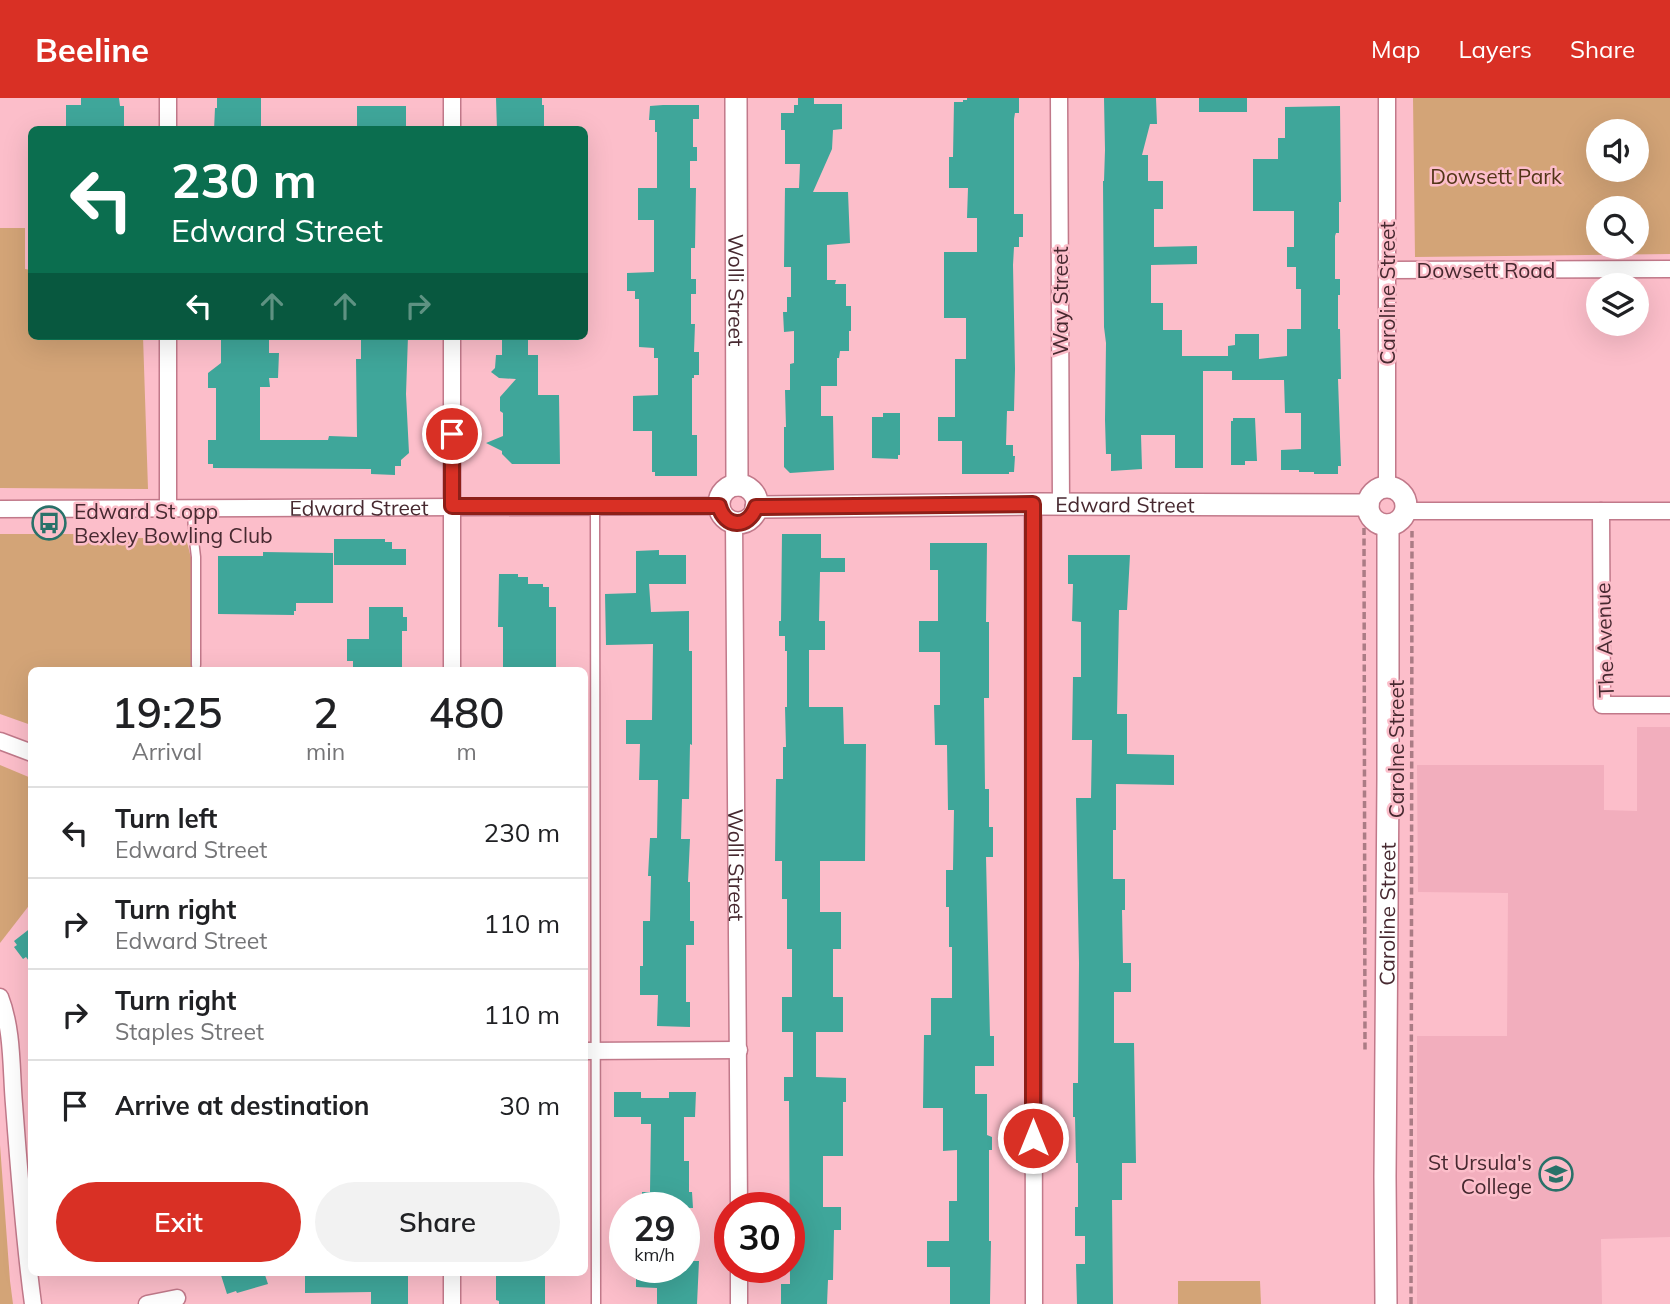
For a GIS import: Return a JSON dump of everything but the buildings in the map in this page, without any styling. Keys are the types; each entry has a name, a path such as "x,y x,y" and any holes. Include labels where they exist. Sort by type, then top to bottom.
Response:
{"street":[{"path":"168,98 168,126"},
{"path":"452,98 452,126"},
{"name":"Wolli Street","path":"736,98 737,485"},
{"name":"Way Street","path":"1059,98 1061,505"},
{"name":"Caroline Street","path":"1387,98 1387,487"},
{"name":"Dowsett Road","path":"1387,270 1670,269"},
{"path":"168,340 168,509"},
{"path":"452,340 452,667"},
{"path":"737,485 752,491 757,501 754,513 746,521 734,523 724,517 719,506 721,494 725,489 737,485"},
{"path":"1409,521 1406,505 1397,490 1387,487 1373,492 1368,505 1371,517 1388,525 1399,521 1409,521 1601,511 1670,511"},
{"path":"1033,504 1034,1304"},
{"name":"Edward Street","path":"756,507 1368,505"},
{"name":"Edward Street","path":"0,509 719,506"},
{"name":"The Avenue","path":"1601,511 1602,705 1670,705"},
{"name":"Wolli Street","path":"734,523 739,1192"},
{"name":"Caroline Street","path":"1386,1304 1388,525"},
{"path":"0,741 28,752"},
{"path":"0,998 7,1023 28,1256"},
{"path":"590,1051 739,1050"},
{"path":"30,1276 33,1304"},
{"path":"452,1276 452,1304"},
{"path":"739,1283 739,1304"},
{"path":"147,1304 177,1298"}],"lane":[{"path":"595,506 590,1051 596,1304"},
{"path":"192,509 196,557 196,665"}],"path":[{"name":"Carolne Street","path":"1409,521 1411,1304"},
{"name":"Caroline Street","path":"1364,528 1365,1056"}],"shaded area":[{"path":"1637,727 1670,727 1670,1237 1601,1239 1602,1304 1417,1304 1417,1036 1507,1036 1508,893 1418,892 1417,765 1604,765 1604,810 1637,811"}],"green space":[{"name":"Dowsett Park","path":"1413,98 1670,98 1670,254 1649,254 1649,196 1586,196 1586,255 1415,257"},
{"path":"0,228 25,228 28,340 143,340 148,489 0,488"},
{"path":"0,534 99,534 125,538 186,538 191,558 191,667 28,667 28,724 0,714"},
{"path":"0,765 28,777 28,907 0,943"},
{"path":"0,1145 10,1281 13,1304 0,1304"},
{"path":"1178,1281 1260,1281 1261,1304 1178,1304"}],"place":[{"name":"Edward St opp Bexley Bowling Club","path":"49,523"},
{"name":"St Ursula's College","path":"1556,1174"}],"route":[{"path":"452,434 452,506 719,506 724,517 734,523 740,523 751,517 756,507 1033,504 1033,1138"}]}
